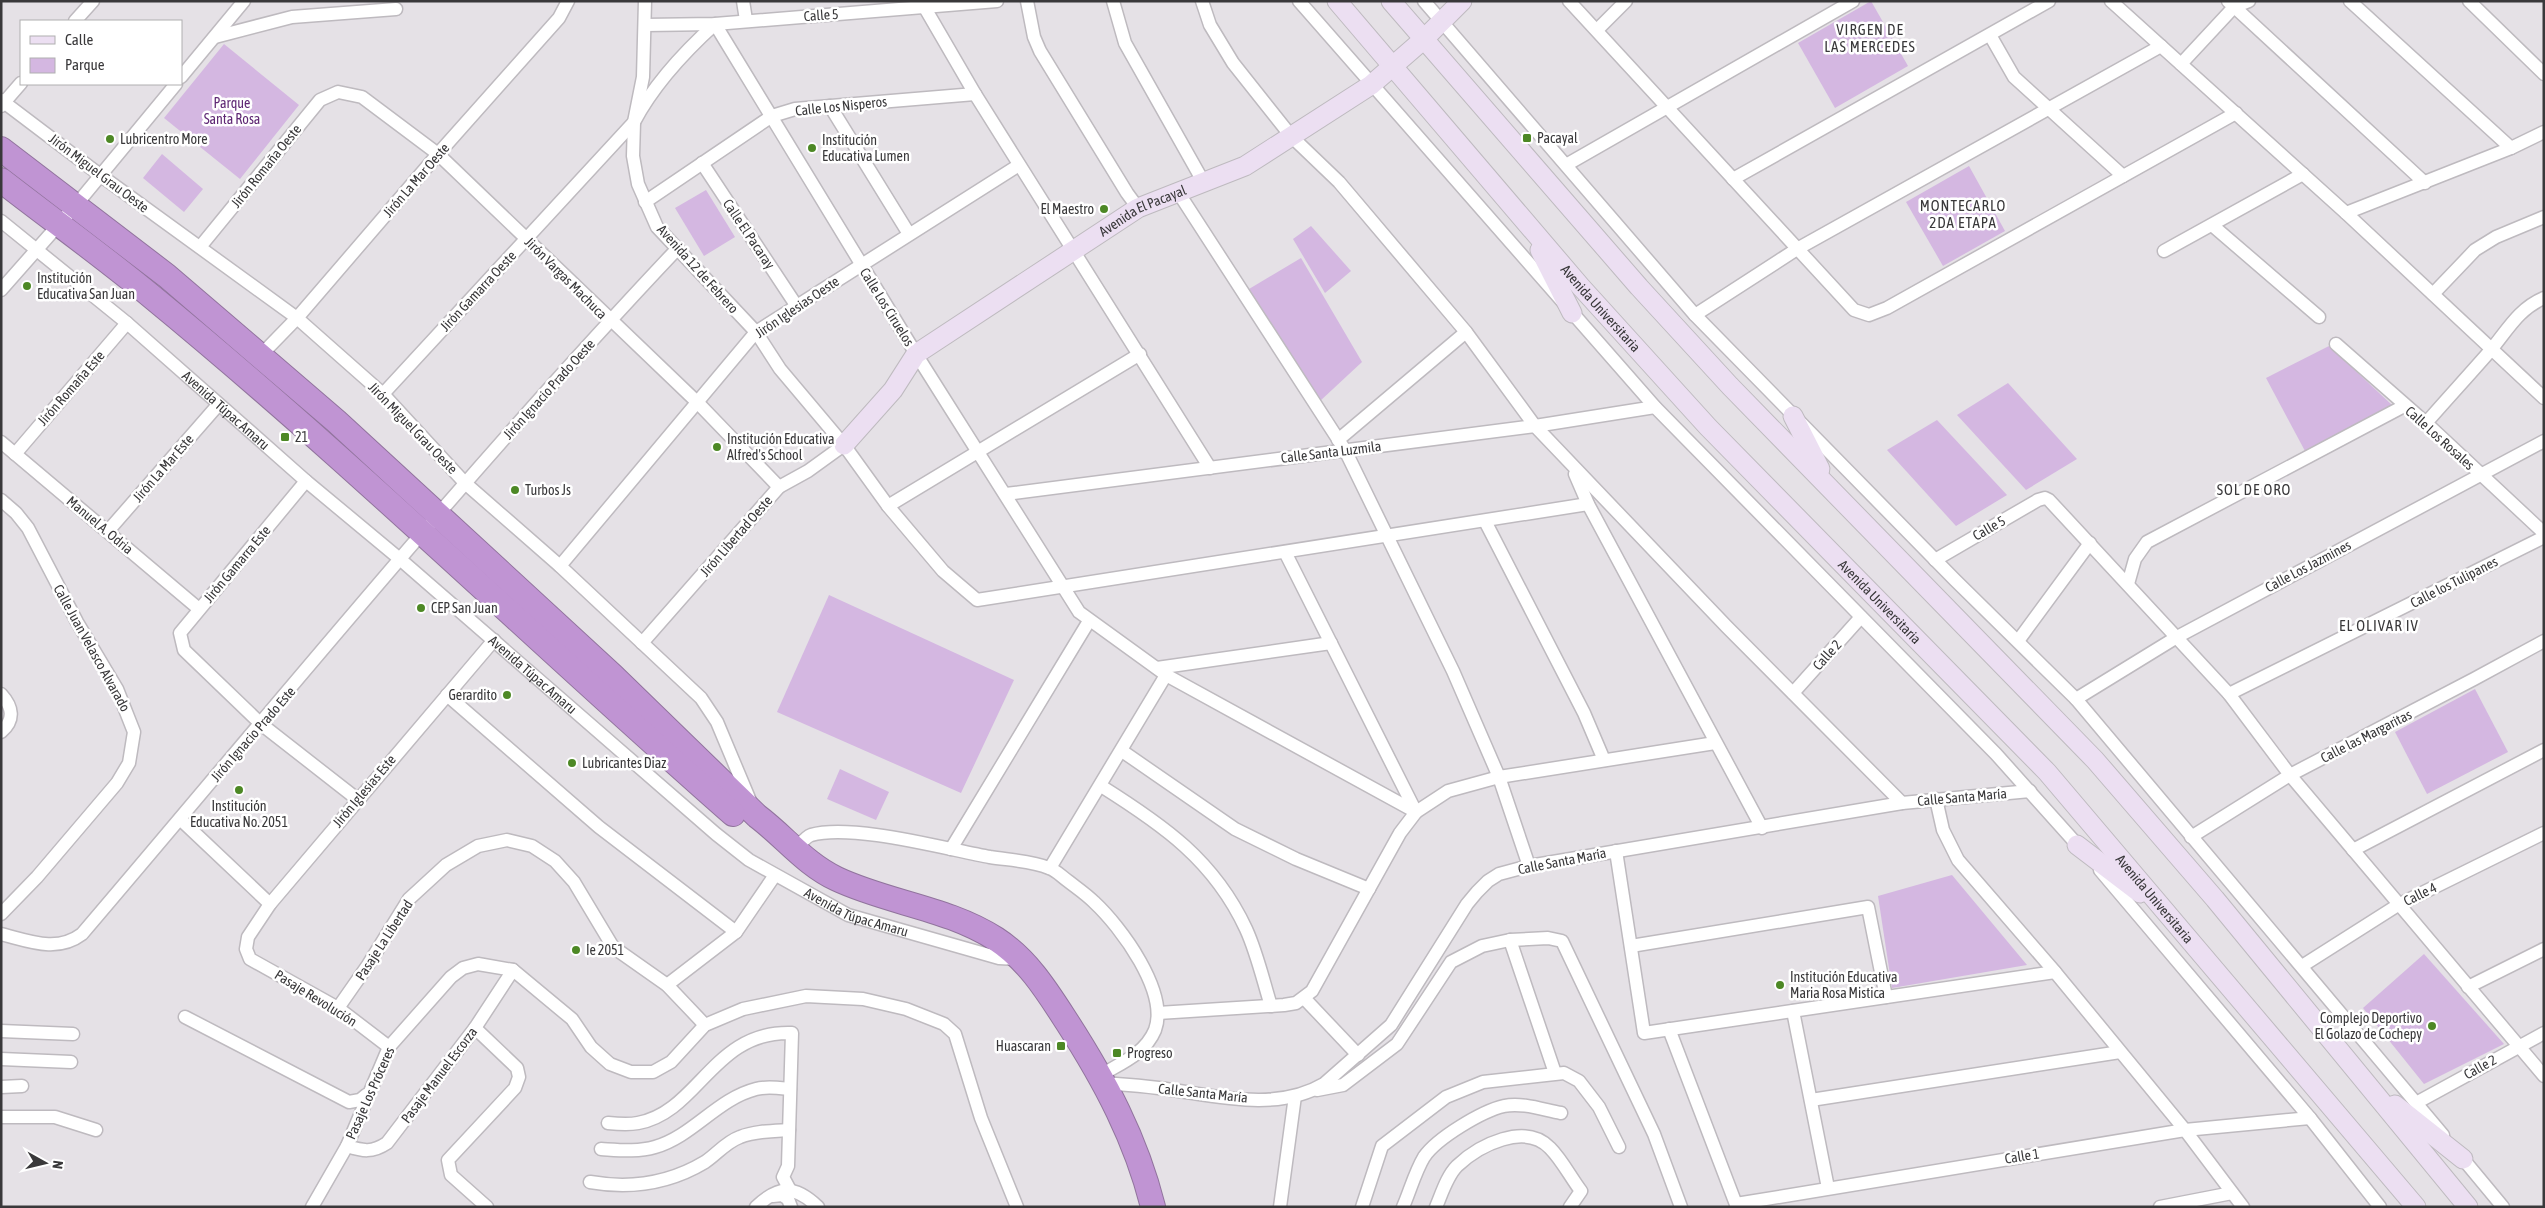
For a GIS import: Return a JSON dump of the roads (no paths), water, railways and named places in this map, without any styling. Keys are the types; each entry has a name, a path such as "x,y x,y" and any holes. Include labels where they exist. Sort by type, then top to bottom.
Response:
{"highway":[{"name":"Avenida Túpac Amaru","path":"1,149 167,276 336,420 613,676 794,850 813,865 860,889 977,928 996,939 1022,959 1042,983 1103,1079 1129,1131 1144,1171 1153,1207"},
{"name":"Avenida Túpac Amaru","path":"1,180 151,296 424,534 597,695 744,824 794,850"}],"street":[{"path":"77,20 93,1"},
{"name":"Jirón La Mar Oeste","path":"260,356 297,318 438,154 559,18 568,1"},
{"name":"Avenida 12 de Febrero","path":"645,1 643,77 634,122 633,156 638,184 657,226 756,332 780,369 844,446 888,506 943,571 977,600 1588,504"},
{"path":"743,1 746,20"},
{"name":"Calle 5","path":"645,25 715,24 997,1"},
{"path":"1027,1 1034,37 1040,50 1138,208"},
{"path":"1113,1 1125,43 1204,183"},
{"path":"1202,1 1210,25 1233,63 1291,136 1339,182 1466,332 1535,426 1902,803"},
{"path":"1299,1 1655,407 1996,754 2030,791 2310,1118 2380,1207"},
{"name":"Avenida Universitaria","path":"1337,1 1527,224 1708,427 2047,772 2416,1207"},
{"path":"1391,1 1646,294 1730,386 2095,760 2215,899 2358,1076 2387,1108 2468,1207"},
{"path":"1424,1 1695,314 1935,560 2076,699 2503,1207"},
{"name":"Avenida El Pacayal","path":"844,446 893,390 916,354 1138,208 1245,166 1371,85 1424,40 1462,1"},
{"path":"1569,1 1854,310 1869,315 1887,308 2236,113"},
{"path":"1597,30 1626,1"},
{"path":"1566,165 1853,1"},
{"path":"1733,180 2049,1"},
{"path":"2111,1 2346,213 2544,398"},
{"path":"2180,64 2231,4 2249,1"},
{"path":"2350,1 2511,148"},
{"path":"2469,1 2544,74"},
{"path":"182,76 215,37 239,4"},
{"path":"2231,4 2425,183"},
{"path":"925,8 974,94 1140,354 1210,468"},
{"path":"215,37 292,17 396,9"},
{"name":"Calle Los Ciruelos","path":"715,24 977,453 1006,494 1079,612 1162,671 1416,812"},
{"name":"Jirón Gamarra Oeste","path":"383,394 634,122 658,83 715,24"},
{"path":"1990,35 2014,77 2123,176"},
{"path":"1695,314 1797,249 2161,46"},
{"path":"2,103 20,84"},
{"path":"1,290 76,205 175,85"},
{"name":"Jirón Vargas Machuca","path":"338,92 362,97 438,154 527,238 610,321 698,403 779,486"},
{"name":"Jirón Romaña Oeste","path":"200,247 320,100 338,92"},
{"name":"Calle Los Nisperos","path":"645,202 772,116 795,109 974,94"},
{"name":"Jirón Miguel Grau Oeste","path":"2,103 297,318 383,394 465,483 560,566 642,642 711,710 757,816"},
{"path":"830,106 909,234"},
{"path":"2346,213 2511,148 2544,132"},
{"name":"Calle El Pacaray","path":"702,163 796,305"},
{"name":"Jirón Iglesias Oeste","path":"560,566 756,332 1019,165"},
{"path":"2164,252 2303,174"},
{"path":"1178,192 1341,445 1388,536 1453,671 1499,777 1529,866"},
{"path":"2433,294 2474,250 2496,237 2544,218"},
{"name":"Avenida Túpac Amaru","path":"1,220 127,323 306,481 401,560 716,834 749,860 848,915 990,956 1022,959"},
{"path":"1527,224 1572,313"},
{"path":"2212,225 2319,317"},
{"name":"Jirón Ignacio Prado Oeste","path":"424,534 465,483 678,248"},
{"path":"2426,423 2491,349 2515,318 2530,304 2544,298"},
{"name":"Jirón Romaña Este","path":"15,454 127,323"},
{"path":"1341,445 1466,332"},
{"name":"Calle Los Rosales","path":"2336,344 2404,406 2426,423 2544,532"},
{"path":"888,506 1140,354"},
{"name":"Jirón La Mar Este","path":"108,532 218,405"},
{"path":"2128,584 2135,559 2147,542 2404,406"},
{"name":"Calle Santa Luzmila","path":"1006,494 1210,468 1341,445 1535,426 1655,407"},
{"path":"1793,416 1828,486"},
{"name":"Calle Los Jazmines","path":"2076,699 2178,637 2480,473 2544,441"},
{"name":"Manuel A. Odria","path":"1,442 199,609"},
{"name":"Jirón Libertad Oeste","path":"642,642 779,486 808,471 844,446"},
{"path":"1571,464 1588,504 1762,828"},
{"name":"Jirón Gamarra Este","path":"261,724 184,650 180,633 306,481"},
{"name":"Calle 5","path":"1935,560 2045,498 2090,543"},
{"name":"Calle Juan Velasco Alvarado","path":"1,500 16,513 28,528 77,622 117,689 128,711 134,732 129,763 117,783 36,877 1,914"},
{"path":"1485,521 1584,713 1604,760"},
{"name":"Jirón Ignacio Prado Este","path":"1,934 46,945 60,945 72,941 82,934 424,534"},
{"name":"Calle los Tulipanes","path":"2229,694 2544,537"},
{"path":"2018,641 2090,543 2229,694 2290,775 2544,1076"},
{"path":"1286,552 1416,812"},
{"name":"Calle 2","path":"1793,693 1862,617"},
{"path":"951,849 1090,621"},
{"name":"Jirón Iglesias Este","path":"246,949 248,937 270,904 356,800 494,640"},
{"name":"Calle las Margaritas","path":"2191,837 2290,775 2474,679 2544,640"},
{"path":"1050,868 1122,751 1162,671 1331,643"},
{"path":"1,694 11,707 10,722 1,732"},
{"path":"447,695 599,826 736,932"},
{"path":"261,724 356,800"},
{"path":"1158,1013 1270,1006 1296,1003 1304,998 1312,991 1400,834 1416,812 1448,791 1499,777 1715,743"},
{"path":"2353,850 2544,750"},
{"path":"1122,751 1235,829 1296,859 1369,889"},
{"path":"1101,786 1178,838 1200,858 1216,878 1246,930 1270,1006"},
{"name":"Calle Santa María","path":"1103,1079 1244,1100 1295,1096 1313,1091 1324,1084 1391,1025 1467,904 1488,880 1499,874 1529,866 1902,803 2030,791"},
{"path":"1936,799 1943,830 1958,860 2055,972 2185,1130 2243,1207"},
{"path":"180,819 270,904"},
{"name":"Calle 4","path":"2302,966 2398,904 2544,832"},
{"path":"794,850 809,836 829,833 859,834 1050,868 1095,903 1121,934 1151,982 1158,1013 1155,1029 1148,1044 1139,1053 1103,1079"},
{"name":"Pasaje La Libertad","path":"338,1008 368,965 409,899 446,865 478,846 507,840 532,846 555,860 574,882 613,947 667,985 705,1025"},
{"path":"2078,845 2169,915"},
{"path":"1616,851 1644,1033 2055,972"},
{"path":"667,985 736,932 775,875"},
{"path":"1631,946 1868,907 1886,997"},
{"path":"1313,1091 1344,1086 1397,1044 1451,962 1482,946 1510,940 1548,938 1562,941 1650,1125 1681,1207"},
{"path":"1510,940 1555,1073"},
{"name":"Pasaje Revolución","path":"246,949 250,959 338,1008 389,1047"},
{"path":"2468,987 2544,949"},
{"name":"Pasaje Los Próceres","path":"312,1207 347,1146 366,1096 389,1047 451,977 463,968 478,964 513,970"},
{"path":"513,970 572,1019 591,1047 610,1064 631,1072 654,1072 671,1062 705,1025 743,1009 806,996 863,999 906,1009 944,1024 955,1034 981,1118 1016,1207"},
{"name":"Pasaje Manuel Escorza","path":"347,1146 365,1152 378,1149 387,1143 476,1028 513,970"},
{"path":"1304,998 1358,1055"},
{"path":"1794,1011 1828,1188"},
{"path":"185,1017 349,1102 360,1100 366,1096"},
{"path":"476,1028 517,1068 518,1073 515,1088 448,1160 450,1175 487,1207"},
{"path":"1669,1029 1737,1205"},
{"path":"1,1031 73,1034"},
{"path":"608,1123 640,1123 668,1110 715,1065 743,1044 766,1034 792,1033 788,1166 783,1177 790,1190"},
{"name":"Calle 2","path":"2416,1103 2517,1046 2544,1033"},
{"path":"1811,1100 2120,1052"},
{"path":"1,1059 70,1062"},
{"path":"1362,1207 1382,1146 1446,1097 1483,1082 1564,1073 1579,1081 1599,1107 1619,1147"},
{"path":"2358,1076 2463,1159"},
{"path":"1,1087 22,1086"},
{"path":"601,1149 634,1150 658,1146 678,1137 717,1108 748,1092 766,1088 790,1088"},
{"path":"1280,1207 1295,1096"},
{"path":"1403,1207 1425,1156 1437,1144 1478,1117 1506,1106 1523,1106 1561,1113"},
{"path":"1,1117 55,1117 96,1130"},
{"name":"Calle 1","path":"1737,1205 1828,1188 2185,1130 2310,1118"},
{"path":"590,1182 620,1185 660,1180 706,1161 741,1136 789,1130"},
{"path":"1436,1207 1456,1167 1491,1144 1517,1137 1533,1137 1550,1147 1581,1192 1570,1207"},
{"path":"756,1207 779,1190 790,1190 800,1193 818,1207"},
{"path":"2160,1207 2232,1193"},
{"path":"768,1197 782,1195 788,1198 791,1207"}],"place":[{"name":"Pacayal","path":"1527,138"},
{"name":"Lubricentro More","path":"110,139"},
{"name":"Institución Educativa Lumen","path":"812,148"},
{"name":"El Maestro","path":"1104,209"},
{"name":"Institución Educativa San Juan","path":"27,286"},
{"name":"21","path":"285,437"},
{"name":"Institución Educativa Alfred's School","path":"717,447"},
{"name":"Turbos Js","path":"515,490"},
{"name":"CEP San Juan","path":"421,608"},
{"name":"Gerardito","path":"507,695"},
{"name":"Lubricantes Diaz","path":"572,763"},
{"name":"Institución Educativa No. 2051","path":"239,790"},
{"name":"Ie 2051","path":"576,950"},
{"name":"Institución Educativa Maria Rosa Mistica","path":"1780,985"},
{"name":"Complejo Deportivo El Golazo de Cochepy","path":"2432,1026"},
{"name":"Huascaran","path":"1061,1046"},
{"name":"Progreso","path":"1117,1053"}],"district":[{"name":"VIRGEN DE LAS MERCEDES","path":"1870,38"},
{"name":"MONTECARLO 2DA ETAPA","path":"1963,214"},
{"name":"SOL DE ORO","path":"2254,490"},
{"name":"EL OLIVAR IV","path":"2379,626"}],"park label":[{"name":"Parque Santa Rosa","path":"232,112"}]}
